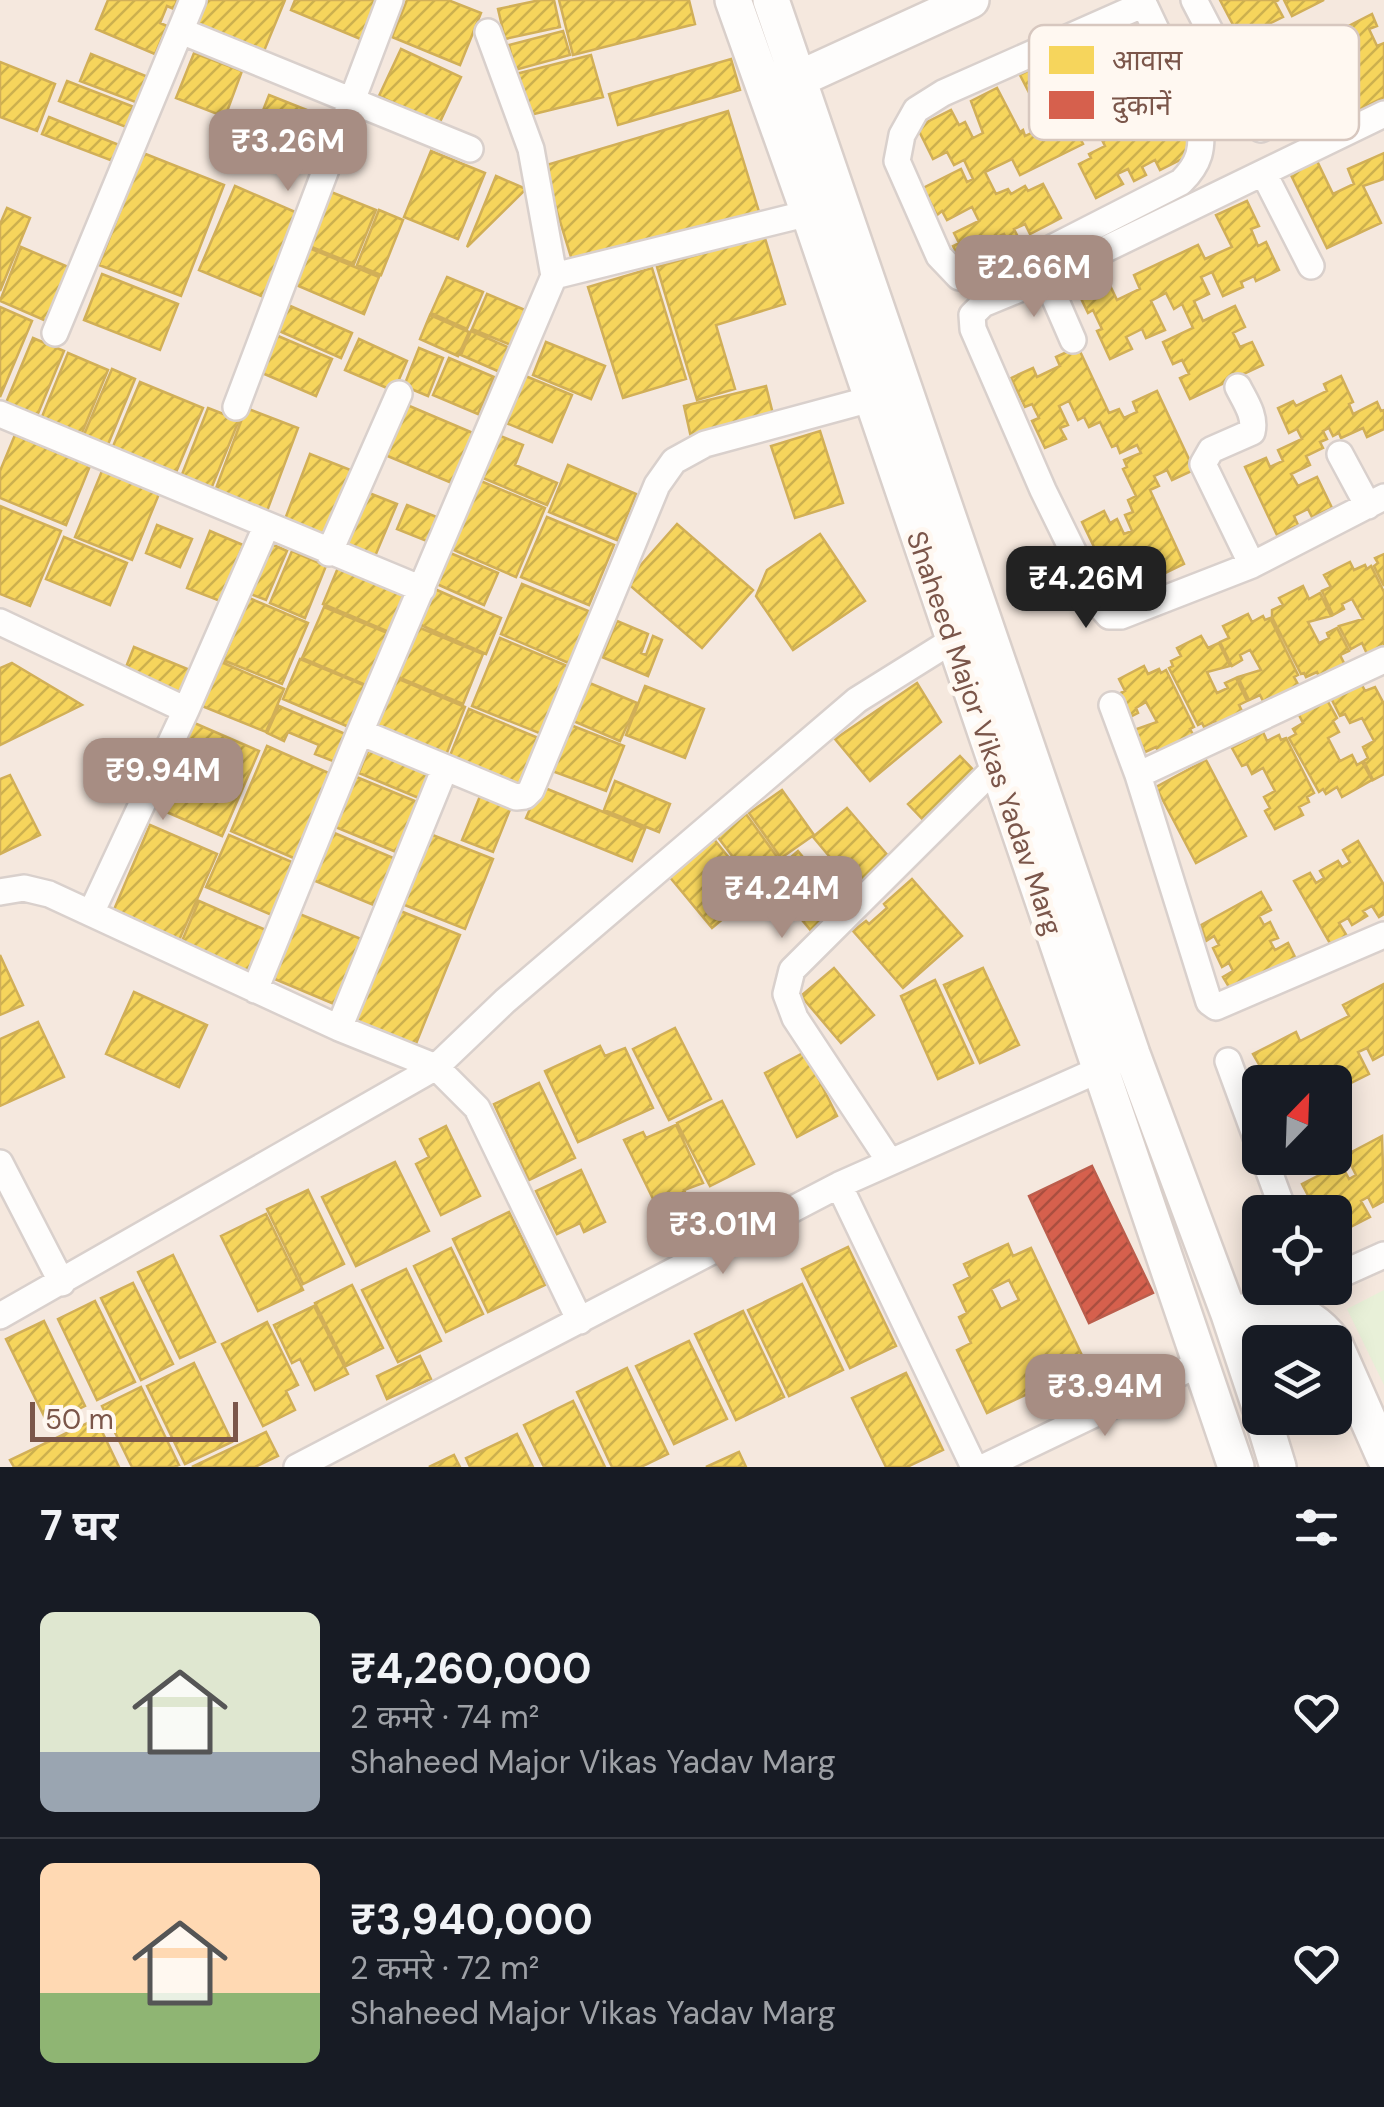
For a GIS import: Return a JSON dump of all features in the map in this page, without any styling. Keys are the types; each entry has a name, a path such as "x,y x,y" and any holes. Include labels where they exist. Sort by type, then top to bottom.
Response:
{"main road":[{"name":"Shaheed Major Vikas Yadav Marg","path":"732,0 809,213 1236,1467"},
{"name":"Shaheed Major Vikas Yadav Marg","path":"771,0 1132,1054 1242,1351"},
{"path":"764,93 801,80 970,0"},
{"path":"1230,1314 1280,1307 1316,1325"},
{"path":"1352,1384 1384,1456"},
{"path":"1268,1435 1278,1467"}],"street":[{"path":"54,333 193,0"},
{"path":"236,407 390,0"},
{"path":"1194,0 1207,25"},
{"path":"1092,25 1143,2 1154,25"},
{"path":"181,31 470,149"},
{"path":"256,990 360,732 554,276 531,149 488,32"},
{"path":"1029,54 943,93 916,110 902,135 897,161 939,256 959,277 982,280 1007,271 1182,182 1197,167 1202,140"},
{"path":"1359,126 1384,114"},
{"path":"1332,140 1046,278 982,304 972,315 972,329 1043,490 1100,606 1109,616 1121,616 1252,564 1376,501 1340,454"},
{"path":"1264,174 1311,266"},
{"path":"554,276 809,213"},
{"path":"1046,278 1073,340"},
{"path":"1238,387 1251,413 1252,432 1211,450 1204,464 1252,564"},
{"path":"330,552 398,394"},
{"path":"360,732 516,798 525,796 657,484 674,461 704,444 871,399"},
{"path":"0,414 422,589"},
{"path":"91,913 266,527"},
{"path":"0,623 186,710"},
{"path":"0,1316 436,1067 505,1001 857,700 953,640"},
{"path":"1138,775 1384,660"},
{"path":"1112,704 1209,1002 1216,1007 1384,935"},
{"path":"890,1162 795,1018 786,994 792,970 996,767"},
{"path":"340,1028 445,768"},
{"path":"0,892 24,888 50,894 340,1028 436,1067 477,1108 580,1321"},
{"path":"297,1467 839,1185 1132,1054"},
{"path":"1228,1061 1242,1099"},
{"path":"0,1163 62,1283"},
{"path":"839,1185 974,1467"},
{"path":"1352,1268 1384,1254"},
{"path":"1230,1314 1258,1305"},
{"path":"984,1467 1203,1362"}],"shaded area":[{"path":"0,0 1384,0 1384,1467 0,1467"}],"green space":[{"path":"1384,1290 1384,1385 1347,1309"}],"building: आवास":[{"path":"108,0 177,0 174,9 167,6 160,23 167,26 155,54 96,29"},
{"path":"203,0 285,0 264,51 193,23"},
{"path":"295,0 380,0 363,40 291,10"},
{"path":"407,0 448,0 481,13 460,65 392,37"},
{"path":"554,0 560,27 505,39 498,9"},
{"path":"559,0 689,0 695,24 573,55"},
{"path":"1220,0 1279,0 1275,2 1283,17 1267,25 1233,25"},
{"path":"1284,0 1324,0 1292,16"},
{"path":"1372,14 1377,26 1369,29 1377,46 1384,43 1384,97 1359,110 1359,25 1350,25"},
{"path":"563,31 570,55 515,70 509,45"},
{"path":"401,49 461,77 439,124 379,96"},
{"path":"194,53 242,71 225,117 176,98"},
{"path":"91,54 148,77 138,103 80,81"},
{"path":"591,55 603,97 526,116 516,74"},
{"path":"731,59 740,90 618,125 609,94"},
{"path":"0,62 55,84 37,131 0,117"},
{"path":"1029,70 1029,92 1020,75"},
{"path":"67,81 134,107 126,127 59,101"},
{"path":"997,88 1025,136 1029,134 1029,140 1081,140 1083,144 1020,175 1012,159 985,172 996,194 1008,189 1011,194 1025,186 1028,191 1043,184 1061,218 1030,234 1025,224 1014,229 1019,239 1009,244 1004,234 991,240 996,251 963,267 953,246 959,243 954,233 979,221 972,207 947,220 942,211 937,215 923,188 961,169 967,182 973,179 964,160 954,165 947,152 933,159 917,127 951,110 959,125 965,122 973,138 983,133 971,101"},
{"path":"269,95 317,114 299,159 251,141"},
{"path":"728,111 760,215 575,270 543,166"},
{"path":"49,117 124,147 118,163 42,134"},
{"path":"1102,140 1188,140 1194,153 1160,170 1155,160 1142,167 1146,175 1134,181 1128,169 1117,174 1123,184 1096,198 1079,164 1105,146"},
{"path":"431,151 485,173 458,239 404,217"},
{"path":"143,153 224,185 181,296 99,265"},
{"path":"1384,153 1384,179 1363,186 1381,223 1327,248 1290,173 1317,161 1333,194 1354,184 1348,169"},
{"path":"496,176 526,189 467,247"},
{"path":"235,186 302,215 266,298 199,270"},
{"path":"331,192 376,210 354,264 309,246"},
{"path":"1247,201 1259,226 1251,229 1258,246 1266,242 1279,270 1256,281 1254,276 1241,282 1243,287 1223,296 1212,272 1201,277 1209,294 1194,301 1203,321 1235,306 1245,327 1233,333 1240,347 1252,342 1263,365 1190,399 1180,378 1189,374 1182,360 1173,364 1163,342 1193,328 1182,304 1174,309 1166,293 1151,301 1165,330 1146,338 1142,329 1126,337 1132,349 1110,359 1097,331 1102,329 1093,310 1088,313 1074,284 1103,271 1117,300 1140,289 1134,275 1198,245 1205,259 1232,247 1216,215"},
{"path":"7,208 30,218 0,291 0,224"},
{"path":"379,210 403,220 381,275 357,265"},
{"path":"764,235 785,304 716,325 735,389 697,400 657,267"},
{"path":"21,247 73,269 51,323 0,301"},
{"path":"309,248 379,277 364,314 294,284"},
{"path":"652,268 686,379 623,398 588,287"},
{"path":"102,274 178,304 160,350 84,320"},
{"path":"447,277 483,292 467,329 431,313"},
{"path":"487,294 525,310 511,345 472,329"},
{"path":"288,305 352,333 341,358 277,330"},
{"path":"0,307 32,321 0,397"},
{"path":"430,315 469,332 458,356 420,339"},
{"path":"471,331 510,348 500,372 461,355"},
{"path":"271,333 332,359 316,396 255,370"},
{"path":"33,338 64,351 34,423 3,410"},
{"path":"359,339 407,361 394,391 345,370"},
{"path":"546,342 605,366 591,399 533,375"},
{"path":"1078,347 1109,413 1119,409 1124,418 1137,412 1133,402 1157,391 1194,470 1172,480 1167,470 1154,476 1159,486 1150,490 1184,564 1163,574 1158,563 1135,574 1140,585 1119,595 1102,549 1096,551 1082,522 1104,511 1110,523 1117,519 1124,534 1132,531 1125,515 1133,512 1128,500 1136,496 1123,469 1127,467 1124,460 1141,453 1137,445 1120,453 1117,445 1112,447 1100,422 1089,427 1084,417 1078,420 1069,401 1059,406 1068,425 1060,428 1066,439 1045,448 1032,421 1039,418 1032,404 1025,407 1011,378 1033,368 1037,377 1060,366 1056,357"},
{"path":"419,348 443,358 428,396 404,386"},
{"path":"68,353 108,370 79,440 39,424"},
{"path":"449,358 494,377 478,414 433,395"},
{"path":"112,369 135,379 104,454 80,444"},
{"path":"518,373 572,395 552,442 499,420"},
{"path":"1341,376 1353,402 1349,404 1353,414 1377,402 1384,410 1384,429 1367,437 1363,428 1341,438 1339,433 1333,436 1329,428 1323,431 1327,439 1320,442 1323,448 1306,456 1310,465 1291,474 1298,486 1317,477 1332,508 1312,517 1308,509 1294,516 1298,525 1277,535 1245,467 1266,458 1270,467 1283,461 1278,450 1302,439 1297,429 1289,433 1278,408 1293,401 1296,406 1327,391 1324,384"},
{"path":"140,382 203,408 174,477 111,451"},
{"path":"766,386 775,422 692,442 684,406"},
{"path":"400,402 473,433 452,483 378,452"},
{"path":"208,408 239,420 209,494 179,482"},
{"path":"246,408 298,428 264,519 212,499"},
{"path":"820,431 843,503 795,518 771,446"},
{"path":"493,433 523,445 515,465 557,483 547,505 476,475"},
{"path":"15,435 90,466 66,525 0,498 0,471"},
{"path":"310,454 353,471 325,544 282,527"},
{"path":"568,465 636,494 617,540 549,512"},
{"path":"104,466 161,489 132,560 75,537"},
{"path":"476,479 545,508 516,577 447,547"},
{"path":"364,491 397,504 373,561 341,548"},
{"path":"407,505 444,520 434,544 397,529"},
{"path":"0,506 61,531 30,606 0,594"},
{"path":"547,517 614,545 589,605 521,577"},
{"path":"677,524 753,590 702,648 626,582"},
{"path":"157,525 192,539 180,567 146,553"},
{"path":"210,531 243,545 220,601 187,588"},
{"path":"820,534 865,601 793,650 756,596 767,570"},
{"path":"64,537 127,563 110,605 46,579"},
{"path":"269,543 287,551 266,600 248,593"},
{"path":"443,550 498,573 484,605 430,581"},
{"path":"292,551 326,566 305,618 270,603"},
{"path":"1384,554 1384,586 1374,566 1378,563 1375,558"},
{"path":"1350,562 1354,570 1371,566 1384,592 1384,648 1368,656 1362,643 1351,649 1339,626 1363,619 1352,599 1333,615 1322,591 1331,587 1324,575"},
{"path":"340,563 406,591 389,632 323,604"},
{"path":"522,584 593,613 571,664 501,634"},
{"path":"1303,586 1309,599 1320,593 1331,616 1308,622 1319,643 1337,628 1349,651 1340,655 1346,667 1320,679 1317,672 1306,677 1301,674 1272,617 1272,610 1283,605 1279,598"},
{"path":"430,587 501,618 486,654 414,622"},
{"path":"249,598 308,623 282,684 223,660"},
{"path":"324,607 390,634 368,686 302,658"},
{"path":"1248,614 1252,622 1263,616 1265,620 1270,618 1298,675 1294,677 1299,686 1288,691 1290,695 1266,707 1260,695 1249,700 1238,677 1261,670 1250,650 1232,666 1220,642 1229,638 1223,626"},
{"path":"617,621 648,634 641,653 646,655 653,636 662,640 648,676 602,657"},
{"path":"413,625 483,654 463,704 393,675"},
{"path":"1201,636 1208,648 1219,643 1230,666 1207,672 1217,693 1236,678 1247,701 1239,705 1245,717 1219,729 1215,721 1204,727 1202,723 1198,725 1169,668 1173,666 1171,661 1181,656 1177,648"},
{"path":"500,638 572,668 544,735 472,706"},
{"path":"134,647 197,673 185,703 122,677"},
{"path":"300,659 366,686 349,727 283,699"},
{"path":"221,662 284,689 266,732 202,706"},
{"path":"12,663 82,705 0,745 0,668"},
{"path":"1144,666 1148,674 1166,670 1194,727 1190,729 1195,738 1162,759 1156,747 1145,752 1134,730 1157,722 1146,702 1128,718 1116,695 1125,691 1119,679"},
{"path":"394,677 465,707 444,760 372,729"},
{"path":"580,679 637,703 620,741 564,717"},
{"path":"917,683 941,722 870,781 835,739"},
{"path":"1361,683 1365,691 1375,687 1384,704 1384,774 1373,780 1364,761 1368,758 1363,747 1374,741 1362,718 1350,723 1345,714 1340,716 1331,698"},
{"path":"645,686 704,709 685,758 626,735"},
{"path":"1327,700 1337,718 1333,721 1339,732 1328,738 1340,761 1352,755 1357,765 1362,762 1372,780 1342,797 1337,787 1326,794 1323,789 1319,792 1289,738 1296,734 1293,729 1303,723 1299,715"},
{"path":"279,706 350,736 338,763 315,754 319,745 288,732 284,741 267,733"},
{"path":"469,709 543,740 521,794 447,763"},
{"path":"192,722 259,751 222,836 155,807"},
{"path":"563,722 624,746 606,791 544,768"},
{"path":"1263,732 1267,741 1279,735 1281,740 1286,738 1314,793 1307,797 1309,802 1299,807 1303,815 1275,829 1265,811 1270,808 1264,797 1275,791 1263,768 1252,774 1247,764 1242,766 1232,748"},
{"path":"372,741 439,769 426,801 359,773"},
{"path":"267,746 340,778 303,862 231,831"},
{"path":"960,756 980,777 928,825 908,804"},
{"path":"1206,760 1246,836 1196,863 1156,787"},
{"path":"10,775 40,835 0,854 0,779"},
{"path":"354,776 427,806 406,856 333,826"},
{"path":"615,781 670,804 659,832 604,810"},
{"path":"540,786 645,829 632,861 526,818"},
{"path":"483,789 513,802 493,852 462,840"},
{"path":"782,790 814,835 781,858 749,813"},
{"path":"847,808 890,858 855,887 813,837"},
{"path":"746,814 780,861 752,882 717,836"},
{"path":"150,825 217,854 176,947 110,919"},
{"path":"332,832 405,863 386,910 313,880"},
{"path":"425,832 493,859 465,929 397,902"},
{"path":"229,835 301,866 279,918 206,887"},
{"path":"713,838 756,891 712,928 668,875"},
{"path":"1358,841 1384,885 1384,914 1379,917 1372,906 1363,911 1367,916 1352,925 1348,918 1339,923 1347,936 1331,945 1294,881 1310,873 1316,883 1324,878 1320,871 1338,861 1342,867 1350,862 1343,850"},
{"path":"798,851 843,906 812,932 767,878"},
{"path":"912,879 962,936 903,988 853,931 866,921 869,924"},
{"path":"1261,892 1271,910 1259,916 1264,925 1270,922 1278,938 1270,941 1275,950 1288,943 1296,959 1232,992 1223,977 1233,971 1229,963 1222,967 1213,948 1219,945 1214,936 1206,941 1201,925"},
{"path":"199,901 268,931 247,978 179,948"},
{"path":"393,908 460,935 415,1046 349,1019"},
{"path":"297,913 366,941 339,1006 270,977"},
{"path":"0,955 23,1005 0,1015"},
{"path":"834,968 874,1015 841,1043 801,996"},
{"path":"983,968 1019,1045 980,1063 944,985"},
{"path":"935,980 973,1063 938,1079 901,996"},
{"path":"1384,984 1384,1054 1373,1060 1367,1048 1358,1052 1369,1074 1352,1082 1352,1065 1259,1065 1253,1054 1296,1032 1300,1041 1349,1016 1343,1005"},
{"path":"134,992 207,1025 179,1087 106,1054"},
{"path":"38,1022 64,1077 0,1106 0,1039"},
{"path":"675,1028 711,1099 669,1120 633,1049"},
{"path":"600,1046 605,1056 625,1048 653,1108 578,1142 545,1071"},
{"path":"805,1052 837,1116 797,1137 765,1073"},
{"path":"539,1083 575,1158 529,1180 494,1104"},
{"path":"722,1101 754,1164 710,1186 677,1123"},
{"path":"676,1125 703,1183 684,1190 691,1206 663,1219 624,1140 643,1132 646,1138"},
{"path":"446,1126 480,1196 441,1215 416,1164 429,1157 420,1139"},
{"path":"1382,1136 1384,1201 1373,1207 1368,1197 1361,1201 1370,1217 1352,1226 1352,1195 1308,1195 1302,1184 1320,1175 1347,1175 1349,1179 1356,1175 1352,1152"},
{"path":"395,1162 429,1231 356,1266 322,1197"},
{"path":"581,1170 605,1222 584,1232 580,1223 557,1234 536,1191"},
{"path":"308,1190 344,1264 303,1284 267,1209"},
{"path":"509,1212 545,1285 488,1312 453,1239"},
{"path":"266,1214 303,1290 258,1311 221,1236"},
{"path":"1008,1244 1013,1256 1031,1248 1087,1366 987,1413 957,1350 971,1343 959,1317 967,1313 954,1285 970,1277 964,1264","holes":["1009,1280 1019,1300 1001,1309 991,1289"]},
{"path":"848,1247 896,1346 850,1368 802,1269"},
{"path":"451,1248 483,1314 446,1332 414,1266"},
{"path":"173,1255 215,1342 180,1358 138,1272"},
{"path":"406,1269 441,1341 398,1362 362,1290"},
{"path":"133,1283 173,1364 141,1380 101,1298"},
{"path":"802,1284 843,1370 789,1396 748,1310"},
{"path":"352,1285 383,1348 346,1366 315,1303"},
{"path":"95,1301 135,1382 97,1400 58,1319"},
{"path":"314,1306 348,1374 315,1390 300,1359 292,1363 274,1325"},
{"path":"743,1311 784,1397 736,1420 695,1334"},
{"path":"44,1321 85,1406 48,1424 6,1339"},
{"path":"267,1322 298,1385 286,1391 295,1410 263,1426 222,1344"},
{"path":"689,1341 727,1419 674,1444 636,1366"},
{"path":"420,1356 431,1379 387,1399 377,1376"},
{"path":"194,1363 232,1442 185,1464 147,1386"},
{"path":"627,1368 668,1454 641,1467 612,1467 577,1392"},
{"path":"906,1373 943,1450 907,1467 886,1467 852,1398"},
{"path":"141,1387 179,1465 132,1467 102,1406"},
{"path":"573,1401 605,1467 544,1467 524,1425"},
{"path":"96,1419 119,1467 14,1467 10,1460"},
{"path":"266,1432 278,1456 255,1467 192,1467"},
{"path":"517,1434 533,1467 470,1467 466,1458"},
{"path":"739,1452 746,1467 706,1467"},
{"path":"454,1455 460,1467 429,1467"}],"building: दुकानें":[{"path":"1092,1166 1153,1293 1089,1323 1029,1196"}]}
